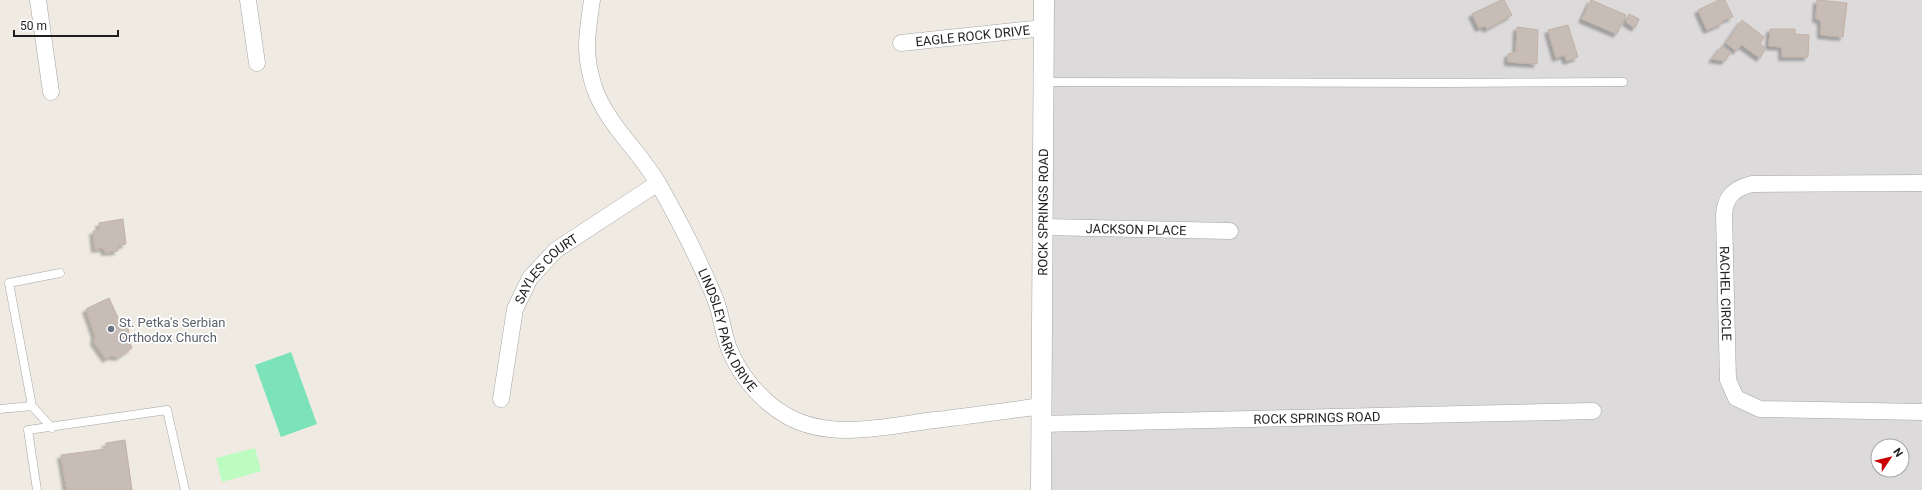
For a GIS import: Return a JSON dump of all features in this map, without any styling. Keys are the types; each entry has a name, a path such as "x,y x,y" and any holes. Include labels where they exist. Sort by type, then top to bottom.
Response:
{"street":[{"path":"38,0 51,92"},
{"path":"248,0 257,63"},
{"name":"LINDSLEY PARK DRIVE","path":"592,0 586,45 587,62 595,89 611,120 658,183 686,235 716,302 730,350 746,380 755,390 787,417 820,428 854,431 1041,415"},
{"name":"ROCK SPRINGS ROAD","path":"1041,490 1044,0"},
{"name":"EAGLE ROCK DRIVE","path":"901,43 1044,28"},
{"name":"SAYLES COURT","path":"501,399 516,309 530,278 556,250 658,183"},
{"name":"RACHEL CIRCLE","path":"1922,183 1752,184 1741,187 1730,194 1724,205 1728,380 1736,398 1760,409 1922,412"},
{"name":"JACKSON PLACE","path":"1043,227 1230,231"},
{"name":"ROCK SPRINGS ROAD","path":"1041,415 1593,411"}],"lane":[{"path":"1044,82 1623,82"},
{"path":"52,428 32,406 9,283 60,274"},
{"path":"0,409 32,406"},
{"path":"37,490 28,430 52,428 167,410 185,490"}],"shaded area":[{"path":"1043,0 1922,0 1922,490 1041,490"}],"green space":[{"path":"291,352 317,424 281,437 255,365"},
{"path":"255,448 261,471 222,482 216,458"}],"building":[{"path":"1501,0 1504,0 1512,15 1487,29 1485,26 1479,28 1472,14"},
{"path":"1591,0 1626,15 1617,34 1582,19"},
{"path":"1719,0 1725,0 1733,17 1722,21 1723,23 1707,30 1698,10"},
{"path":"1817,0 1847,3 1843,37 1821,35 1821,22 1819,19 1816,19"},
{"path":"1629,14 1639,19 1635,28 1626,22"},
{"path":"1742,20 1764,37 1760,44 1766,48 1760,58 1742,45 1736,51 1726,43"},
{"path":"1568,25 1578,57 1567,61 1564,55 1556,58 1548,30"},
{"path":"1517,27 1538,30 1537,64 1508,62 1508,54 1516,52"},
{"path":"1770,29 1795,29 1795,34 1809,35 1808,57 1782,57 1782,47 1769,46"},
{"path":"1722,46 1731,52 1725,61 1712,59"},
{"path":"123,219 126,244 117,246 118,251 105,252 104,248 95,249 93,231 100,230 99,223"},
{"name":"St. Petka's Serbian Orthodox Church","path":"109,298 120,322 128,328 128,338 132,348 119,357 111,356 106,359 94,342 95,335 86,309"},
{"path":"125,440 132,490 67,490 61,455 106,449 106,443"}],"place":[{"name":"St. Petka's Serbian Orthodox Church","path":"111,329"}]}
